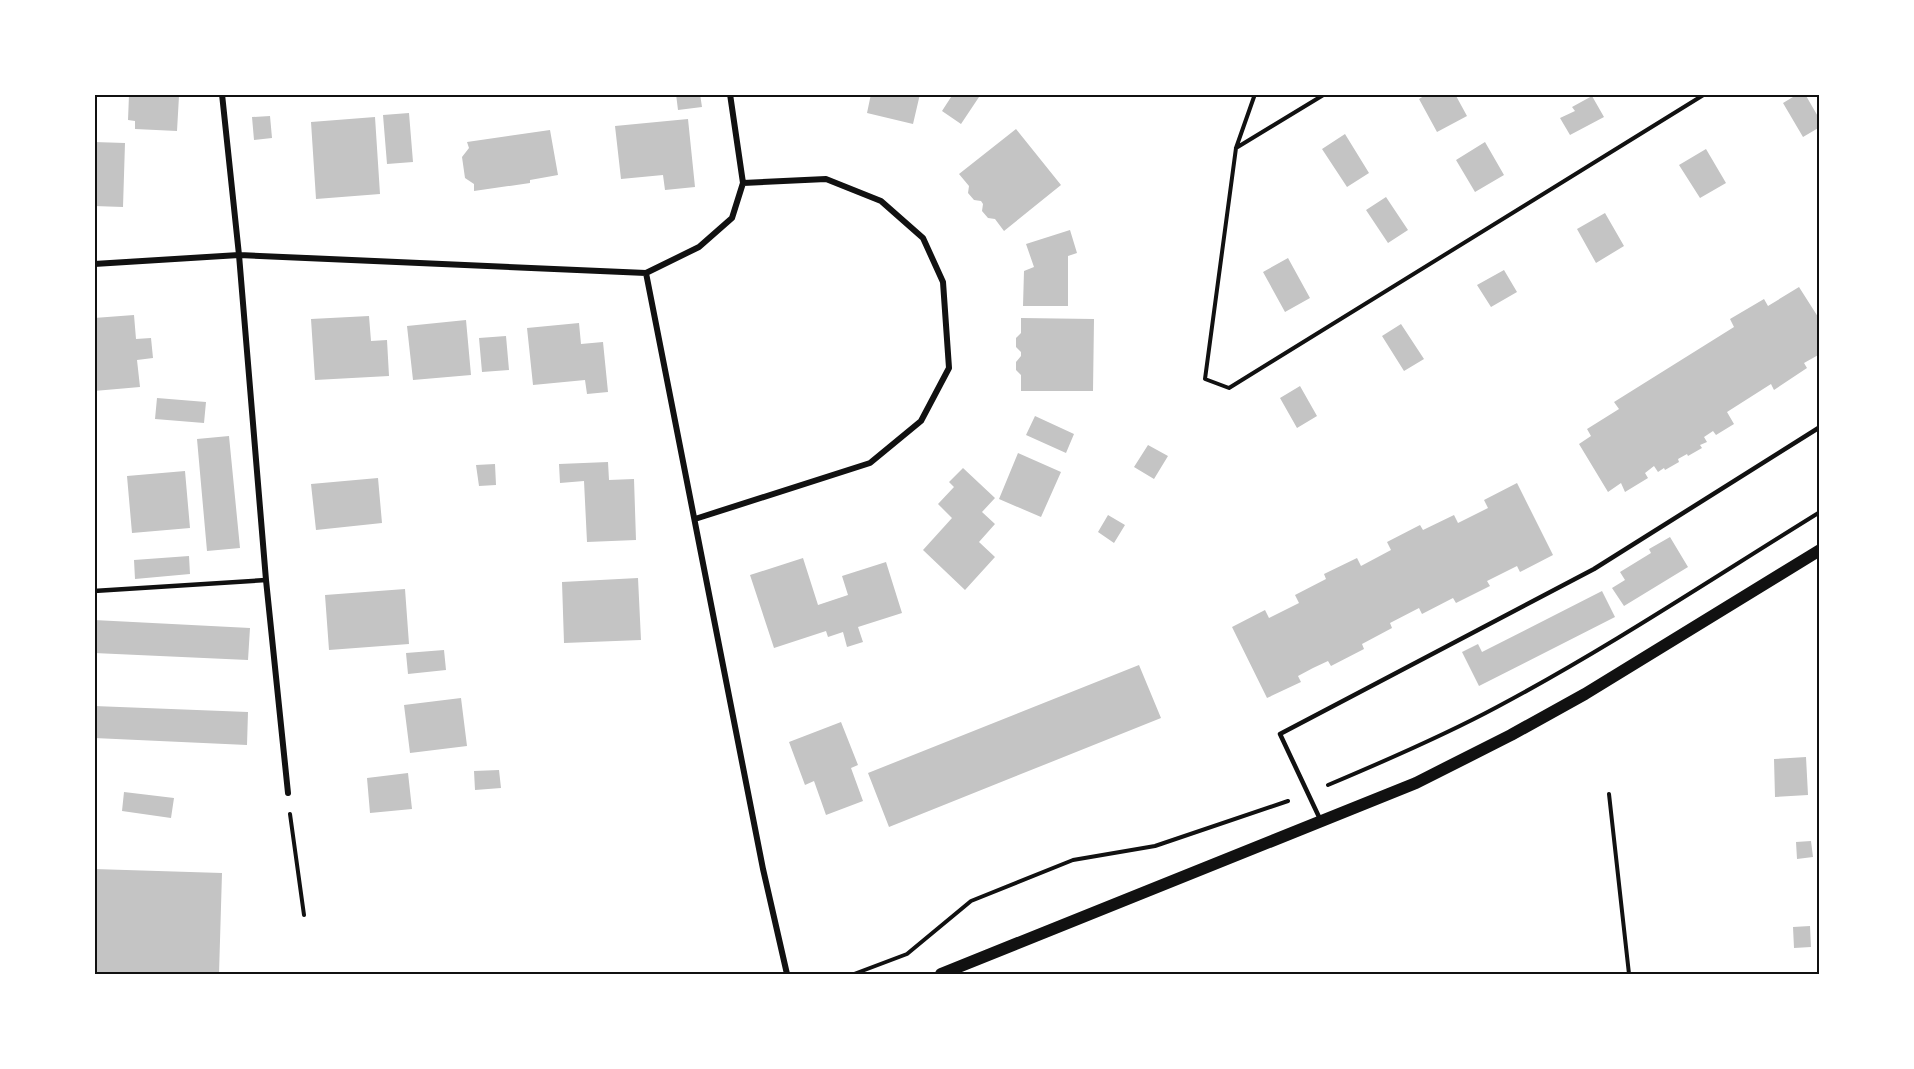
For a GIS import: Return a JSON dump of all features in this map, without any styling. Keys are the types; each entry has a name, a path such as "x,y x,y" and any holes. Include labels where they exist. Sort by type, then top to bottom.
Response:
{"main road":[{"path":"941,975 1416,783 1585,694 1820,550"}],"street":[{"path":"222,94 239,255 266,580 288,793"},
{"path":"94,264 239,255 646,273 699,247 732,218 743,183 730,94"},
{"path":"695,519 870,463 921,422 949,368 943,282 923,238 881,201 826,179 743,183"},
{"path":"646,273 763,869 787,975"}],"lane":[{"path":"1321,821 1281,734 1594,569 1820,427"},
{"path":"94,591 266,580"}],"path":[{"path":"1255,94 1236,148 1205,379 1229,388 1705,94"},
{"path":"1236,148 1325,94"},
{"path":"854,975 907,954 971,901 1073,860 1155,846 1308,794 1372,767 1496,708 1623,635 1820,512"},
{"path":"288,793 304,915"},
{"path":"1610,794 1629,975"}],"building":[{"path":"676,94 700,94 702,107 678,110"},
{"path":"871,94 920,94 913,124 867,113"},
{"path":"953,94 981,94 961,124 942,111"},
{"path":"1427,94 1455,94 1467,116 1437,132 1419,99"},
{"path":"1798,94 1805,94 1820,120 1820,127 1803,137 1783,103"},
{"path":"129,95 179,96 177,131 135,129 135,121 128,120"},
{"path":"1592,96 1604,117 1570,135 1560,118 1575,111 1572,107"},
{"path":"409,113 413,162 387,164 383,115"},
{"path":"270,116 272,138 254,140 252,117"},
{"path":"375,117 380,194 316,199 311,122"},
{"path":"688,119 695,187 665,190 663,175 621,179 615,126"},
{"path":"1016,129 1061,185 1004,231 995,219 988,218 982,211 983,204 981,201 974,200 968,193 969,186 959,174"},
{"path":"550,130 558,175 530,180 530,183 474,191 474,184 465,178 462,157 469,148 467,142"},
{"path":"1345,134 1369,173 1347,187 1322,149"},
{"path":"94,142 125,143 123,207 94,206"},
{"path":"1485,142 1504,175 1475,192 1456,160"},
{"path":"1706,149 1726,183 1700,198 1679,165"},
{"path":"1386,197 1408,230 1388,243 1366,210"},
{"path":"1605,213 1624,246 1596,263 1577,229"},
{"path":"1070,230 1077,253 1068,256 1068,306 1023,306 1024,271 1034,267 1026,244"},
{"path":"1288,258 1310,298 1285,312 1263,272"},
{"path":"1504,270 1517,292 1491,307 1477,285"},
{"path":"1799,287 1820,320 1820,354 1804,363 1807,368 1774,390 1771,384 1727,412 1734,424 1716,435 1713,431 1704,437 1707,442 1700,445 1702,448 1678,459 1679,462 1665,470 1664,468 1658,472 1654,466 1645,473 1648,478 1625,492 1621,483 1608,492 1579,444 1591,436 1587,429 1619,409 1614,402 1734,327 1730,319 1764,299 1768,306"},
{"path":"134,315 136,339 151,338 153,358 137,360 140,387 94,391 94,318"},
{"path":"369,316 371,341 387,340 389,376 315,380 311,319"},
{"path":"1021,318 1094,319 1093,391 1021,391 1021,375 1016,370 1016,362 1021,352 1016,347 1016,338 1021,333"},
{"path":"466,320 471,375 413,380 407,326"},
{"path":"579,323 581,344 603,342 608,392 587,394 585,380 533,385 527,328"},
{"path":"1401,324 1424,359 1404,371 1382,336"},
{"path":"506,336 509,370 482,372 479,338"},
{"path":"1300,386 1317,416 1297,428 1280,398"},
{"path":"157,398 206,402 204,423 155,419"},
{"path":"1035,416 1074,434 1066,453 1026,435"},
{"path":"229,436 240,548 207,551 197,439"},
{"path":"1148,445 1168,456 1154,479 1134,467"},
{"path":"1018,453 1061,472 1041,517 999,499"},
{"path":"608,462 609,480 634,479 636,540 587,542 584,481 560,483 559,464"},
{"path":"495,464 496,485 479,486 476,465"},
{"path":"963,468 995,498 982,512 995,524 979,542 995,557 965,590 923,550 952,518 938,504 954,487 949,482"},
{"path":"185,471 190,528 132,533 127,476"},
{"path":"378,478 382,523 316,530 311,484"},
{"path":"1517,483 1553,555 1520,572 1517,566 1487,581 1490,586 1456,603 1453,598 1422,614 1419,608 1390,623 1392,628 1362,644 1364,649 1331,666 1328,661 1313,668 1298,676 1301,682 1267,698 1232,627 1265,610 1269,618 1299,603 1295,595 1326,579 1324,574 1357,558 1361,566 1391,550 1387,542 1420,525 1423,530 1454,515 1458,523 1488,508 1484,500"},
{"path":"1108,515 1125,525 1114,543 1098,532"},
{"path":"1670,537 1688,567 1624,606 1612,588 1625,580 1620,572 1651,553 1649,549"},
{"path":"189,556 190,574 135,579 134,560"},
{"path":"803,558 818,605 848,595 842,576 886,562 902,613 858,627 863,642 847,647 843,632 828,637 826,631 774,648 750,575"},
{"path":"638,578 641,640 564,643 562,582"},
{"path":"405,589 409,644 329,650 325,595"},
{"path":"1602,591 1615,617 1479,686 1462,652 1478,644 1482,652"},
{"path":"94,620 250,628 248,660 94,653"},
{"path":"444,650 446,670 408,674 406,653"},
{"path":"1139,665 1161,718 889,827 868,773"},
{"path":"461,698 467,746 410,753 404,705"},
{"path":"94,706 248,712 247,745 94,738"},
{"path":"841,722 858,765 851,768 863,801 826,815 814,781 805,785 789,742"},
{"path":"1806,757 1808,795 1775,797 1774,759"},
{"path":"499,770 501,788 475,790 474,771"},
{"path":"408,773 412,809 370,813 367,778"},
{"path":"124,792 174,798 171,818 122,811"},
{"path":"1811,841 1813,857 1797,859 1796,842"},
{"path":"94,869 222,873 219,974 94,974"},
{"path":"1810,926 1811,947 1794,948 1793,927"}]}
